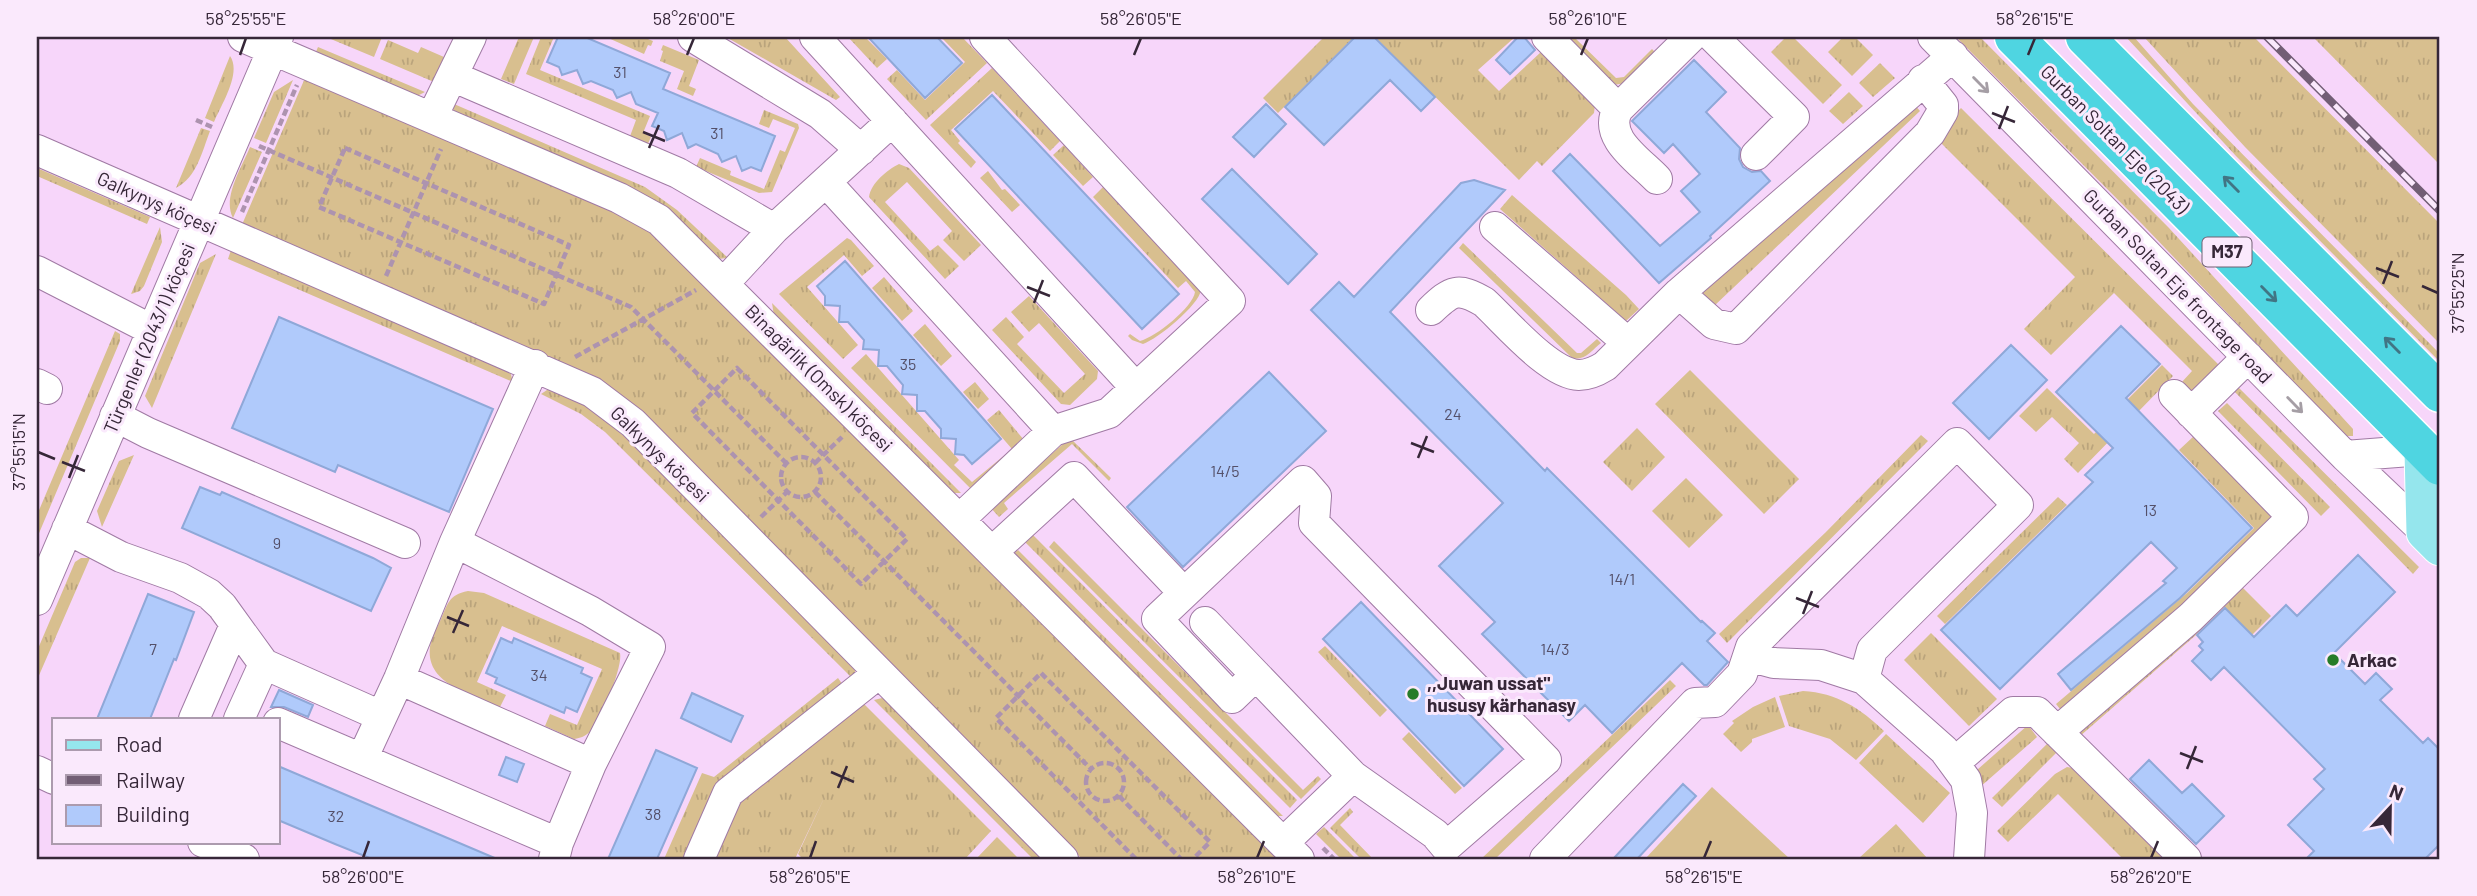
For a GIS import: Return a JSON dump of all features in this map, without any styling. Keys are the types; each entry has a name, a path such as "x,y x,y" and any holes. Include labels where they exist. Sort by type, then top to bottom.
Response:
{"highway":[{"name":"Gurban Soltan Eje (2043)","path":"2014,37 2432,458"},
{"name":"M37","path":"2084,37 2440,393"}],"main road":[{"path":"2432,458 2433,539"}],"street":[{"name":"Binagärlik (Omsk) köçesi","path":"243,37 275,43 439,128 643,209 673,233 714,284 960,519 1291,851"},
{"path":"439,128 454,77 471,37"},
{"path":"693,37 820,114 860,150"},
{"path":"815,37 1136,388"},
{"path":"960,519 1054,431 1109,412 1230,301 985,37"},
{"path":"1547,37 1618,109"},
{"path":"1657,178 1618,139 1612,128 1613,118 1618,109 1691,37"},
{"path":"1713,37 1794,117 1756,155"},
{"name":"Türgenler (2043/1) köçesi","path":"37,600 275,43"},
{"path":"1431,310 1447,295 1459,290 1473,295 1549,362 1577,375 1593,373 1605,366 1679,293 1923,80 1943,46"},
{"name":"Gurban Soltan Eje frontage road","path":"1943,46 2345,456 2433,539"},
{"path":"454,77 678,173 774,229"},
{"path":"1679,293 1714,324 1736,328 1930,133 1943,111 1943,105 1923,80"},
{"path":"714,284 892,121"},
{"name":"Galkynyş köçesi","path":"37,150 592,392 633,424 1063,859"},
{"path":"826,182 1054,431"},
{"path":"1495,226 1628,343"},
{"path":"37,271 152,330"},
{"path":"2057,732 2191,617 2293,517 2183,404 2248,357"},
{"path":"362,759 399,679 455,541 535,365"},
{"path":"115,416 148,433 405,543"},
{"path":"1545,859 1695,703 1715,702 1742,674 1751,647 1956,443 2018,505 1872,650 1864,679"},
{"path":"2345,456 2432,458"},
{"path":"992,552 1074,477 1184,593"},
{"path":"1205,622 1256,675 1353,776 1435,834 1447,847 1546,760 1314,523 1316,496 1303,481 1157,619 1232,698 1256,675"},
{"path":"67,529 209,594 264,664 381,716"},
{"path":"280,724 362,759 556,851 591,764 650,647 590,611 455,541"},
{"path":"194,718 235,625"},
{"path":"1748,656 1774,663 1821,665 1864,679 1944,750 1966,780 1972,813 1969,859"},
{"path":"251,716 264,664"},
{"path":"699,859 728,793 879,673"},
{"path":"399,679 591,764"},
{"path":"1954,763 2013,712 2037,712 2186,859"},
{"path":"1291,851 1353,776"},
{"path":"208,844 244,859"}],"path":[{"path":"237,222 299,79"},
{"path":"197,120 212,127"},
{"path":"381,287 426,183 439,128"},
{"path":"345,148 569,245 544,304 319,207 332,177 345,148"},
{"path":"268,150 631,307 786,463"},
{"path":"575,358 714,284"},
{"path":"737,368 907,539 862,584 692,413 715,391 737,368"},
{"path":"815,463 849,430"},
{"path":"803,457 815,463 821,475 821,484 816,492 799,498 787,492 780,480 786,463 803,457"},
{"path":"752,526 787,492"},
{"path":"816,492 1091,768"},
{"path":"1136,859 996,718 1041,673 1210,842 1193,859"},
{"path":"1118,769 1128,760"},
{"path":"1107,763 1118,769 1124,780 1123,789 1118,796 1103,802 1091,795 1086,785 1091,768 1107,763"},
{"path":"1082,804 1091,795"},
{"path":"1118,796 1181,859"}],"green space":[{"path":"326,37 382,37 374,57"},
{"path":"519,37 534,37 514,84 501,79"},
{"path":"541,37 554,37 540,70 650,116 643,133 651,137 647,146 629,139 636,120 526,74"},
{"path":"606,37 643,37 653,41 644,54"},
{"path":"726,37 785,37 840,97 836,100"},
{"path":"848,37 865,37 887,59 877,68"},
{"path":"941,37 962,37 987,63 926,120 887,79 897,70 925,100 965,62"},
{"path":"1324,37 1354,37 1278,113 1263,98"},
{"path":"1375,37 1515,37 1478,70 1499,91 1541,52 1595,105 1594,113 1542,166 1537,161 1519,180"},
{"path":"1565,37 1574,37 1616,78 1624,77 1652,49 1657,54 1627,83 1613,85"},
{"path":"1786,37 1793,37 1842,85 1823,104 1771,52"},
{"path":"1843,37 1855,37 1873,55 1852,76 1828,52"},
{"path":"1956,37 1980,37 2169,228 2353,429 2353,436 2345,436 2143,225"},
{"path":"2126,37 2134,37 2193,104 2440,354 2440,362 2236,156"},
{"path":"2144,37 2254,37 2440,224 2440,344 2245,147"},
{"path":"2313,37 2440,37 2440,165"},
{"path":"388,40 418,53 421,47 444,57 434,82 380,59"},
{"path":"663,45 699,60 689,86 696,89 693,96 677,89 684,71 660,61"},
{"path":"318,47 425,92 415,97 315,54"},
{"path":"230,56 234,71 232,80 214,122 205,118"},
{"path":"1880,63 1895,78 1873,97 1859,83"},
{"path":"992,68 1060,141 1050,151 993,91 951,130 960,141 958,143 976,162 971,168 930,125"},
{"path":"305,78 617,210 650,230 1281,859 1082,859 673,446 241,227"},
{"path":"293,80 266,143 254,138 274,92"},
{"path":"1849,92 1863,106 1843,124 1829,111"},
{"path":"1913,103 1920,111 1713,307 1700,294"},
{"path":"454,104 645,187 677,210 728,258 717,259 453,111"},
{"path":"1961,108 2222,368 2193,396 2181,383 2192,371 2114,293 2051,355 2024,329 2075,277 1934,136"},
{"path":"764,110 798,124 799,128 772,192 759,193 696,167 700,158 731,171 730,175 764,189 780,150 785,152 795,128 773,119 769,128 759,124"},
{"path":"201,128 210,131 201,155 194,171 176,188"},
{"path":"1064,145 1093,177 1083,186 1053,155"},
{"path":"250,147 262,152 233,218 230,210 231,192"},
{"path":"899,164 909,168 981,245 964,261 943,240 952,231 907,182 885,202 930,251 938,245 959,266 945,279 869,197 880,178"},
{"path":"37,168 150,217 147,224 37,176"},
{"path":"988,171 1002,190 1005,189 1020,205 1012,212 980,178"},
{"path":"1103,187 1201,290 1193,304 1177,321 1143,344 1128,336 1130,334 1140,341 1155,334 1181,313 1195,292 1186,281 1178,288 1093,197"},
{"path":"1512,195 1639,309 1626,321 1500,209"},
{"path":"160,227 162,242 144,286 140,291 131,294"},
{"path":"847,238 874,266 862,276 844,255 807,287 858,345 843,359 779,294"},
{"path":"1463,243 1577,353 1581,353 1597,339 1601,343 1583,357 1571,357 1459,248"},
{"path":"231,250 510,371 513,382 228,259"},
{"path":"216,254 152,408 145,396 200,263"},
{"path":"884,277 913,311 902,321 872,288"},
{"path":"1029,296 1098,371 1097,379 1070,405 1061,404 992,330 1006,317 1024,337 1017,344 1064,393 1085,374 1039,323 1029,332 1011,312"},
{"path":"772,303 961,493 953,493 774,316"},
{"path":"925,324 952,356 941,366 913,335"},
{"path":"115,331 120,334 120,341 37,538 37,515"},
{"path":"866,354 959,460 954,465 972,482 1012,449 987,420 999,410 1024,440 972,490 851,368"},
{"path":"2162,365 2173,376 2136,414 2124,403"},
{"path":"1690,370 1799,479 1764,514 1655,404"},
{"path":"975,382 989,399 978,409 963,392"},
{"path":"2235,384 2419,567 2413,574 2231,388"},
{"path":"550,388 587,405 631,442 855,668 852,678 605,432 581,414 541,394"},
{"path":"2047,388 2094,434 2110,418 2121,429 2078,473 2064,459 2079,443 2052,417 2036,432 2019,416"},
{"path":"2227,403 2330,507 2321,516 2218,411"},
{"path":"1637,428 1665,457 1632,491 1603,462"},
{"path":"1921,435 1928,441 1727,643 1719,634 1826,532"},
{"path":"2194,436 2270,513 2272,526 2064,714 2056,704 2187,593 2254,528 2179,450"},
{"path":"1070,438 1111,478 1109,481 1072,444 1004,503 1008,509 999,517 990,507"},
{"path":"134,455 102,527 97,511 119,461"},
{"path":"1686,478 1723,515 1689,548 1652,511"},
{"path":"2058,497 2067,505 1945,624 1937,616"},
{"path":"1032,534 1297,800 1290,808 1025,542"},
{"path":"1054,541 1303,790 1318,776 1321,779 1301,799 1049,547"},
{"path":"1018,550 1283,816 1275,816 1012,555"},
{"path":"81,558 90,558 37,680 37,651 75,562"},
{"path":"2240,585 2271,616 2252,635 2224,607 2196,635 2079,737 2073,731"},
{"path":"468,591 484,593 620,653 611,691 589,733 574,739 545,726 550,714 577,725 602,669 502,626 477,682 506,695 500,707 453,687 435,671 430,647 434,634 450,601 456,595"},
{"path":"1931,633 1997,699 1969,726 1904,660"},
{"path":"1325,646 1387,710 1380,717 1318,652"},
{"path":"838,678 843,685 685,859 664,859 702,773 714,777"},
{"path":"1670,680 1676,686 1495,859 1481,859"},
{"path":"1803,691 1837,698 1866,715 1884,731 1856,760 1830,739 1789,726 1779,696"},
{"path":"1775,697 1785,727 1752,739 1741,752 1723,734 1734,723 1732,721"},
{"path":"874,700 888,700 1047,859 1033,859"},
{"path":"863,703 991,831 965,859 803,859 798,854 826,794 795,859 712,859 742,798"},
{"path":"2028,725 2037,737 1979,788 1969,777"},
{"path":"1409,732 1462,788 1455,794 1402,739"},
{"path":"1886,734 1950,793 1923,823 1859,763"},
{"path":"2050,741 2059,750 2002,807 1992,798"},
{"path":"2067,767 2073,768 2167,859 2123,859 2058,794 2008,842 1997,831 2055,774"},
{"path":"1712,787 1790,859 1645,859"},
{"path":"1350,808 1353,812 1340,825 1373,859 1361,859 1330,828"},
{"path":"1896,824 1928,859 1858,859"},
{"path":"1324,827 1356,859 1341,859 1316,834"},
{"path":"997,837 1019,859 976,859"}],"building":[{"path":"558,37 585,37 670,73 663,89 775,136 761,171 751,167 742,171 736,156 722,162 718,154 696,144 688,148 682,133 667,140 664,131 652,126 658,113 636,104 631,92 617,98 613,90 591,81 583,84 577,70 562,75 559,67 547,62"},
{"path":"868,37 937,37 962,63 925,98"},
{"path":"1355,37 1374,37 1435,97 1421,111 1390,80 1324,145 1285,107"},
{"path":"1518,37 1524,37 1535,50 1510,74 1496,60"},
{"path":"1694,60 1726,92 1706,112 1740,148 1739,159 1743,167 1752,172 1761,171 1770,181 1659,283 1553,171 1570,154 1660,246 1700,212 1681,191 1700,174 1673,144 1664,153 1632,121"},
{"path":"992,95 1179,294 1142,329 955,129"},
{"path":"1266,104 1286,124 1254,157 1233,137"},
{"path":"1232,169 1317,254 1288,284 1202,199"},
{"path":"1474,180 1505,190 1390,312 1545,471 1547,468 1715,633 1707,641 1728,662 1707,685 1682,663 1612,733 1585,705 1569,721 1482,634 1495,622 1439,566 1503,503 1311,310 1339,282 1354,297 1461,183"},
{"path":"845,261 1001,439 972,464 964,455 955,454 956,439 941,438 941,429 925,411 917,411 917,395 902,394 903,385 887,366 878,366 879,350 863,349 864,340 848,322 839,322 840,306 825,305 825,296 817,286"},
{"path":"279,317 493,409 449,512 338,465 335,472 232,428"},
{"path":"2121,326 2160,364 2126,398 2252,528 2180,598 2071,690 2058,674 2166,583 2163,581 2177,568 2151,542 2000,689 1941,630 2093,482 2085,475 2113,448 2056,392"},
{"path":"2011,345 2047,380 1989,439 1953,403"},
{"path":"1269,372 1326,431 1183,567 1127,507"},
{"path":"200,487 220,495 222,492 391,568 371,611 182,528"},
{"path":"2358,555 2395,592 2334,653 2365,684 2376,673 2392,689 2380,700 2423,743 2428,738 2440,750 2440,844 2425,859 2306,859 2314,851 2288,825 2324,789 2314,779 2325,769 2224,667 2211,680 2192,661 2203,650 2199,646 2203,642 2197,635 2225,608 2254,637 2286,605 2297,616"},
{"path":"148,594 194,612 150,718 97,718"},
{"name":",,Juwan ussat\" hususy kärhanasy","path":"1361,602 1503,749 1464,786 1323,639"},
{"path":"501,638 512,643 514,638 583,668 581,673 592,678 577,712 566,707 564,713 495,683 497,678 486,673"},
{"path":"279,690 313,705 308,717 284,707 271,707"},
{"path":"692,693 743,716 731,742 681,718"},
{"path":"656,750 697,768 657,859 608,859"},
{"path":"506,757 524,764 517,782 499,775"},
{"path":"2149,760 2182,793 2192,784 2224,816 2196,844 2130,779"},
{"path":"280,767 497,859 372,859 280,821"},
{"path":"1683,784 1696,796 1637,859 1613,859"}],"railway":[{"path":"2267,37 2440,211"}],"place":[{"name":"Arkac","path":"2333,660"},
{"name":",,Juwan ussat\" hususy kärhanasy","path":"1413,694"}]}
